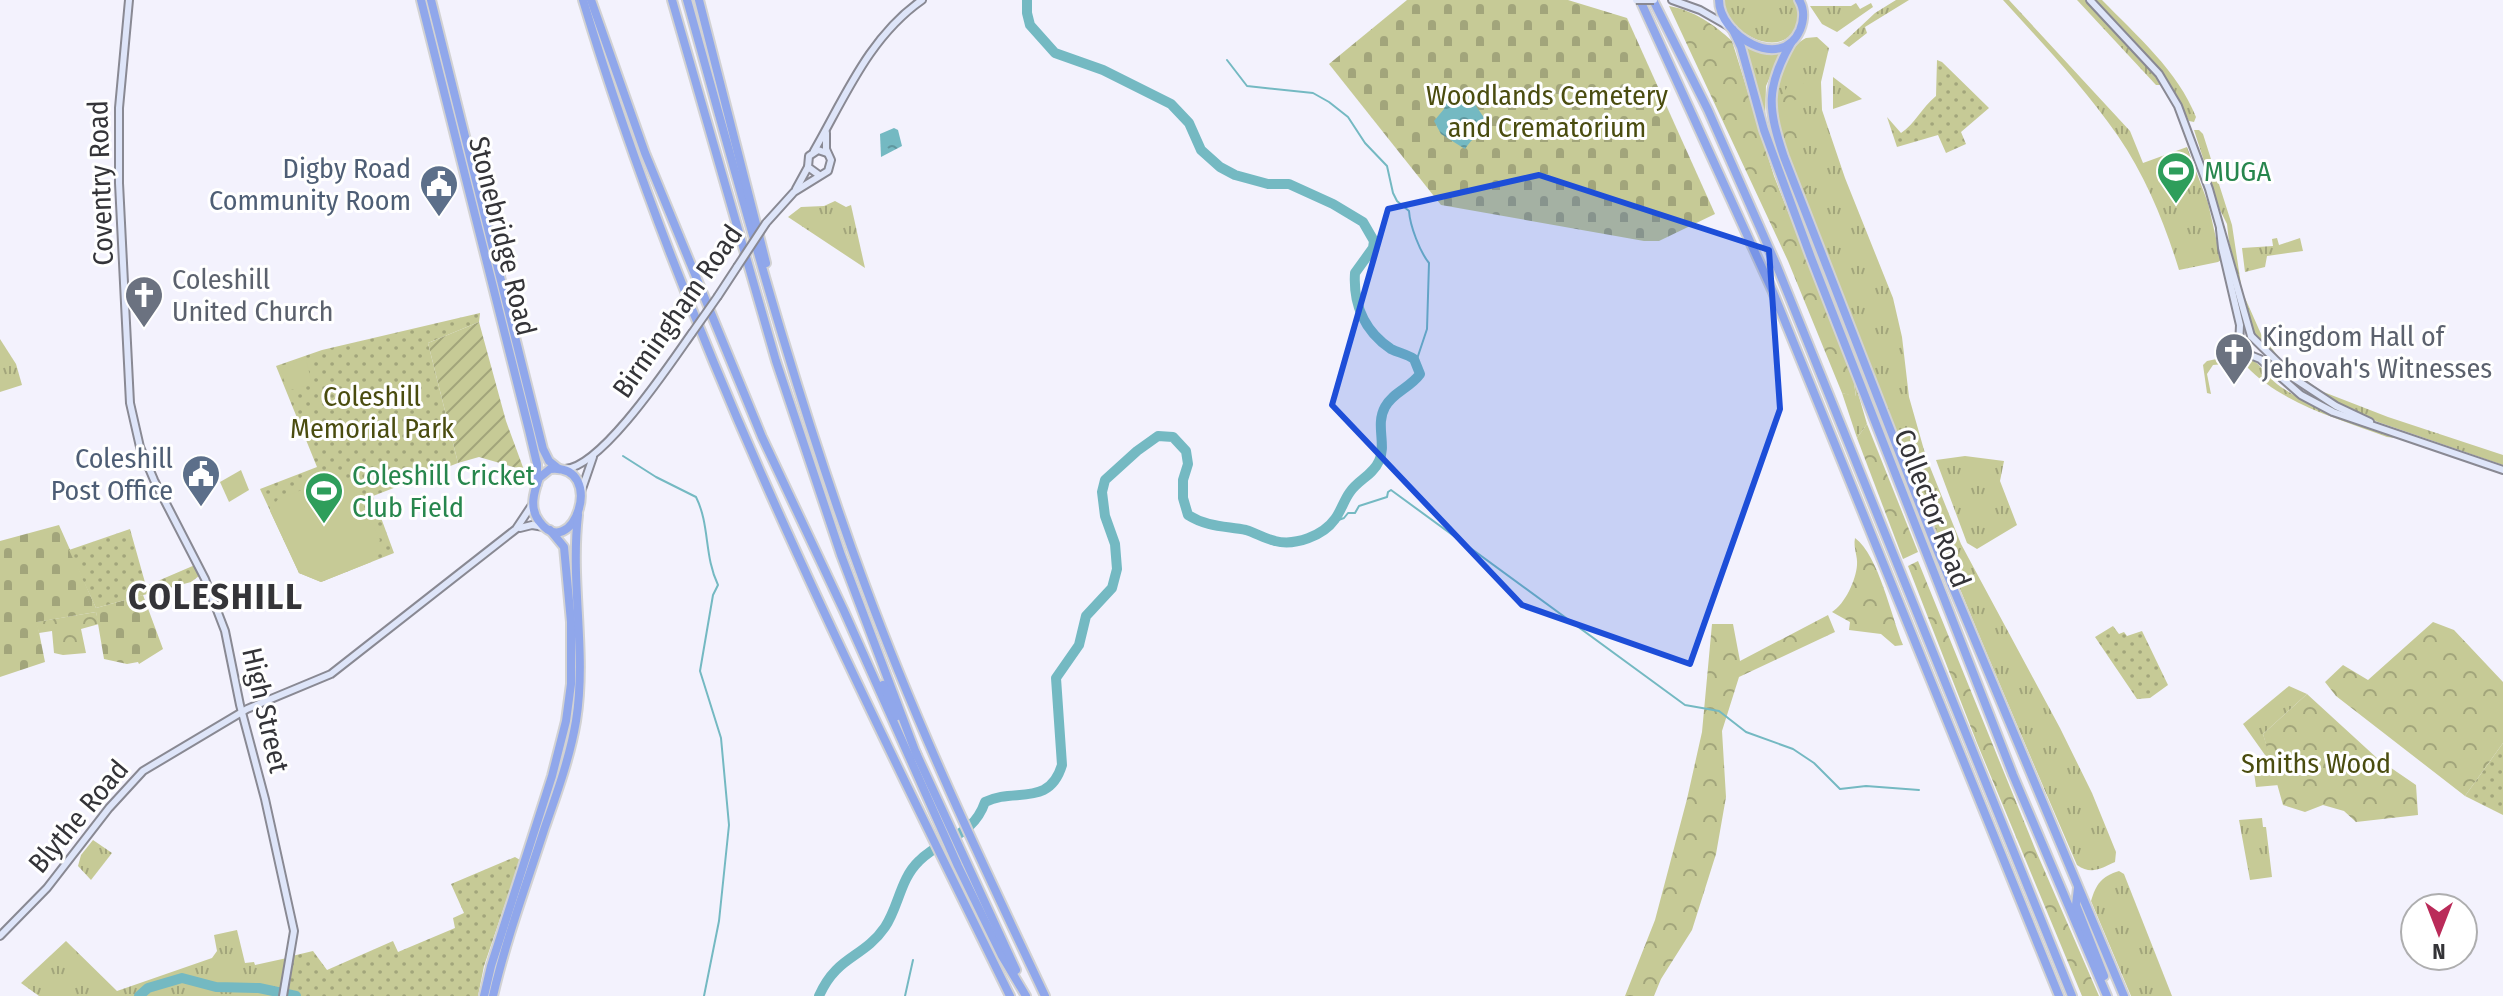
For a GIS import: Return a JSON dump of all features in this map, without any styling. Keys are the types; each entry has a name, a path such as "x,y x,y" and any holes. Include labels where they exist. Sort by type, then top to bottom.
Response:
{"highway":[{"name":"Stonebridge Road","path":"421,0 529,430 537,464 537,484"},
{"name":"Stonebridge Road","path":"431,0 543,449 549,461 560,469"},
{"path":"583,0 649,195 706,346 816,599 1010,996"},
{"path":"591,0 645,153 739,383 795,510 962,863 1002,956 1025,995"},
{"path":"672,0 776,361 841,555 940,818"},
{"path":"687,0 787,356 866,586 957,810 1045,996"},
{"path":"699,0 753,202 787,356"},
{"path":"1638,0 1773,292 2059,996"},
{"path":"1654,0 1708,110 1776,264 2072,996"},
{"name":"Collector Road","path":"1719,0 1721,15 1741,47 1764,130 1819,278 2013,775 2109,996"},
{"name":"Collector Road","path":"1801,1 1803,21 1774,76 1771,88 1771,115 1784,157 1932,538 2124,996"},
{"path":"1730,28 1764,48 1781,49 1793,41"},
{"path":"484,996 507,913 552,776 567,709 572,648 564,547 536,516 533,501 537,484 544,473 560,469 575,479 581,496 574,563 581,660 575,724 561,779 493,996"},
{"path":"548,529 558,532 570,528 578,515"},
{"path":"844,611 867,651 917,756"},
{"path":"2078,887 2076,905 2109,996"}],"main road":[{"name":"Coventry Road","path":"127,365 119,108 129,0"},
{"path":"826,130 830,168 819,175 808,167 809,156 844,94 874,47 922,0"},
{"path":"1638,0 1654,0"},
{"path":"1672,0 1700,10 1730,28"},
{"path":"2090,0 2168,86 2194,145 2253,339 2255,349 2248,354"},
{"path":"814,151 822,151 829,156"},
{"name":"Birmingham Road","path":"560,469 579,466 594,454 650,394 766,223 794,192 808,167"},
{"name":"Birmingham Road","path":"794,192 819,175"},
{"path":"2220,229 2240,325 2240,349 2260,359 2287,385 2314,402 2357,421 2503,470"},
{"path":"2240,340 2253,339 2295,379 2336,406 2384,429"},
{"name":"High Street","path":"127,365 130,403 140,447 214,597 226,636 294,938 283,996"},
{"name":"Birmingham Road","path":"581,496 594,454"},
{"path":"241,712 331,674 516,529 533,501"},
{"path":"516,529 536,525 548,529"},
{"name":"Blythe Road","path":"0,936 47,888 143,771 241,712"}],"highlighted area":[{"path":"1539,175 1769,250 1780,409 1690,664 1522,605 1332,405 1388,209"}],"green space":[{"name":"Woodlands Cemetery and Crematorium","path":"1407,0 1568,0 1627,18 1715,214 1659,241 1644,241 1441,205 1329,64"},
{"path":"1724,0 1795,0 1799,12 1797,25 1790,36 1779,42 1755,39 1733,23"},
{"path":"1896,0 1909,0 1865,27 1867,33 1849,47 1843,43 1875,13"},
{"path":"2003,0 2009,0 2130,131 2143,163 2187,147 2208,203 2221,260 2179,270 2154,201 2118,136 2077,83"},
{"path":"2077,0 2085,0 2155,75 2160,85 2156,85"},
{"path":"2096,0 2102,0 2167,69 2188,100 2196,117 2194,122 2189,121 2148,57"},
{"path":"1856,3 1860,9 1871,3 1873,7 1837,32 1822,24 1810,6 1851,6"},
{"path":"1669,6 1703,19 1732,41 1774,176 1853,376 1856,397 1842,393 1788,261"},
{"path":"1817,37 1829,48 1821,82 1822,110 1845,178 1893,298 1902,337 1909,397 1926,457 1961,544 2092,793 2116,852 2115,862 2100,869 2087,870 2077,865 1922,497 1776,125 1779,76 1788,54 1806,38"},
{"path":"1742,42 1766,54 1781,52 1766,86 1765,120"},
{"path":"1937,60 1989,108 1961,132 1966,144 1946,153 1938,135 1897,147 1887,117 1901,133 1936,96"},
{"path":"1833,77 1862,99 1833,109"},
{"path":"1793,81 1811,86 1813,93 1790,102 1809,194 1787,148 1779,119 1779,105"},
{"path":"2194,130 2203,134 2232,225 2242,291 2261,334 2283,363 2321,391 2503,455 2503,465 2378,422 2328,398 2292,374 2253,334 2229,242 2227,224"},
{"path":"835,201 846,207 851,205 865,268 788,217 801,207 824,206"},
{"path":"2277,238 2279,245 2300,238 2303,251 2267,256 2265,267 2245,272 2242,248 2273,246 2272,239"},
{"name":"Coleshill Memorial Park","path":"480,313 479,322 428,343 458,463 373,496 394,553 321,582 299,573 260,489 317,467 276,366 322,350"},
{"path":"479,322 506,421 524,470 479,457 458,463 428,343"},
{"path":"0,339 16,364 22,385 0,392"},
{"path":"2231,356 2250,359 2281,387 2308,402 2395,438 2294,401 2246,366 2241,369 2235,363 2213,365 2207,374 2211,394 2207,393 2203,365 2207,361"},
{"path":"306,359 312,384 287,391 280,366"},
{"path":"1853,376 1867,424 1857,438 1842,393 1856,396"},
{"path":"1867,424 1918,552 1903,559 1857,438"},
{"path":"1965,456 2004,461 2000,481 2017,525 1977,549 1967,543 1936,460"},
{"path":"241,470 249,490 229,502 220,482"},
{"name":"Coleshill Cricket Club Field","path":"330,479 356,494 380,540 371,562 321,582 299,573 270,511 278,499"},
{"path":"59,525 96,608 143,595 163,649 139,664 127,664 104,659 96,612 37,622 45,662 0,677 0,541"},
{"path":"130,529 146,586 195,565 199,576 191,582 96,608 69,550"},
{"path":"1855,538 1878,572 1903,645 1895,646 1881,634 1849,630 1850,622 1832,612 1845,598 1854,578 1857,562"},
{"path":"1918,561 2036,851 2099,996 2082,996 1977,743 1908,566"},
{"path":"96,612 99,624 81,629 86,653 54,653 52,631 39,633 36,622"},
{"path":"1828,615 1835,632 1739,677 1722,731 1726,797 1716,854 1692,930 1661,979 1654,996 1625,996 1655,920 1687,799 1702,732 1712,624 1733,624 1740,661"},
{"name":"Smiths Wood","path":"2433,622 2454,630 2503,682 2503,743 2465,796 2336,696 2325,682 2343,665 2368,680"},
{"path":"2113,626 2119,634 2124,632 2127,636 2142,631 2168,685 2150,698 2137,699 2095,637"},
{"path":"2289,686 2307,694 2263,734 2279,785 2256,787 2254,772 2265,763 2265,755 2243,724"},
{"name":"Smiths Wood","path":"2307,694 2378,759 2416,785 2418,815 2356,822 2344,811 2323,805 2305,812 2283,805 2263,734"},
{"path":"2503,743 2503,815 2465,796"},
{"path":"2262,818 2263,827 2266,827 2272,877 2250,880 2239,820"},
{"path":"93,840 112,853 91,880 78,866 81,855"},
{"path":"515,857 520,860 484,966 478,996 285,996 292,956 313,951 327,970 393,941 398,952 455,928 453,918 464,913 451,884"},
{"path":"2119,871 2124,874 2172,996 2131,996 2091,901 2100,882"},
{"path":"237,930 245,963 254,962 255,965 287,958 280,996 39,996 21,983 66,941 117,991 212,958 217,951 214,935"}],"water":[{"path":"1465,90 1487,122 1465,149 1441,134 1434,121 1444,109 1444,101 1457,99"},
{"path":"894,128 898,130 902,146 881,157 880,134"}],"waterway":[{"path":"819,996 834,972 868,946 885,927 908,876 919,861 973,823 985,802 1040,792 1056,778 1062,765 1056,678 1079,645 1086,616 1112,588 1117,569 1115,544 1105,516 1102,492 1105,480 1158,436 1173,437 1186,451 1188,464 1183,480 1183,498 1188,515 1209,524 1246,530 1275,541 1291,542 1308,538 1330,525 1353,488 1376,466 1381,455 1381,421 1385,407 1392,397 1420,374 1414,359 1391,349 1374,334 1358,306 1355,273 1373,248 1374,241 1363,222 1289,184 1268,184 1235,175 1220,167 1201,150 1189,123 1171,104 1103,70 1055,53 1030,25 1027,0"},
{"path":"1227,60 1247,86 1313,93 1329,102 1348,117 1365,143 1387,166 1393,193 1409,211 1416,238 1429,263 1427,329 1416,362"},
{"path":"623,456 696,497 718,585 713,595 700,671 721,738 729,825 719,921 704,996"},
{"path":"1333,522 1348,513 1355,513 1359,506 1387,497 1391,490 1685,705 1719,711 1746,732 1793,749 1814,763 1840,789 1866,786 1919,790"},
{"path":"905,996 913,960"},
{"path":"139,996 148,988 182,978 216,987 259,988 296,996"}],"place":[{"name":"MUGA","path":"2176,205"},
{"name":"Digby Road Community Room","path":"439,218"},
{"name":"Coleshill United Church","path":"144,329"},
{"name":"Kingdom Hall of Jehovah's Witnesses","path":"2234,386"},
{"name":"Coleshill Post Office","path":"201,508"},
{"name":"Coleshill Cricket Club Field","path":"324,525"}],"district":[{"name":"COLESHILL","path":"216,596"}]}
